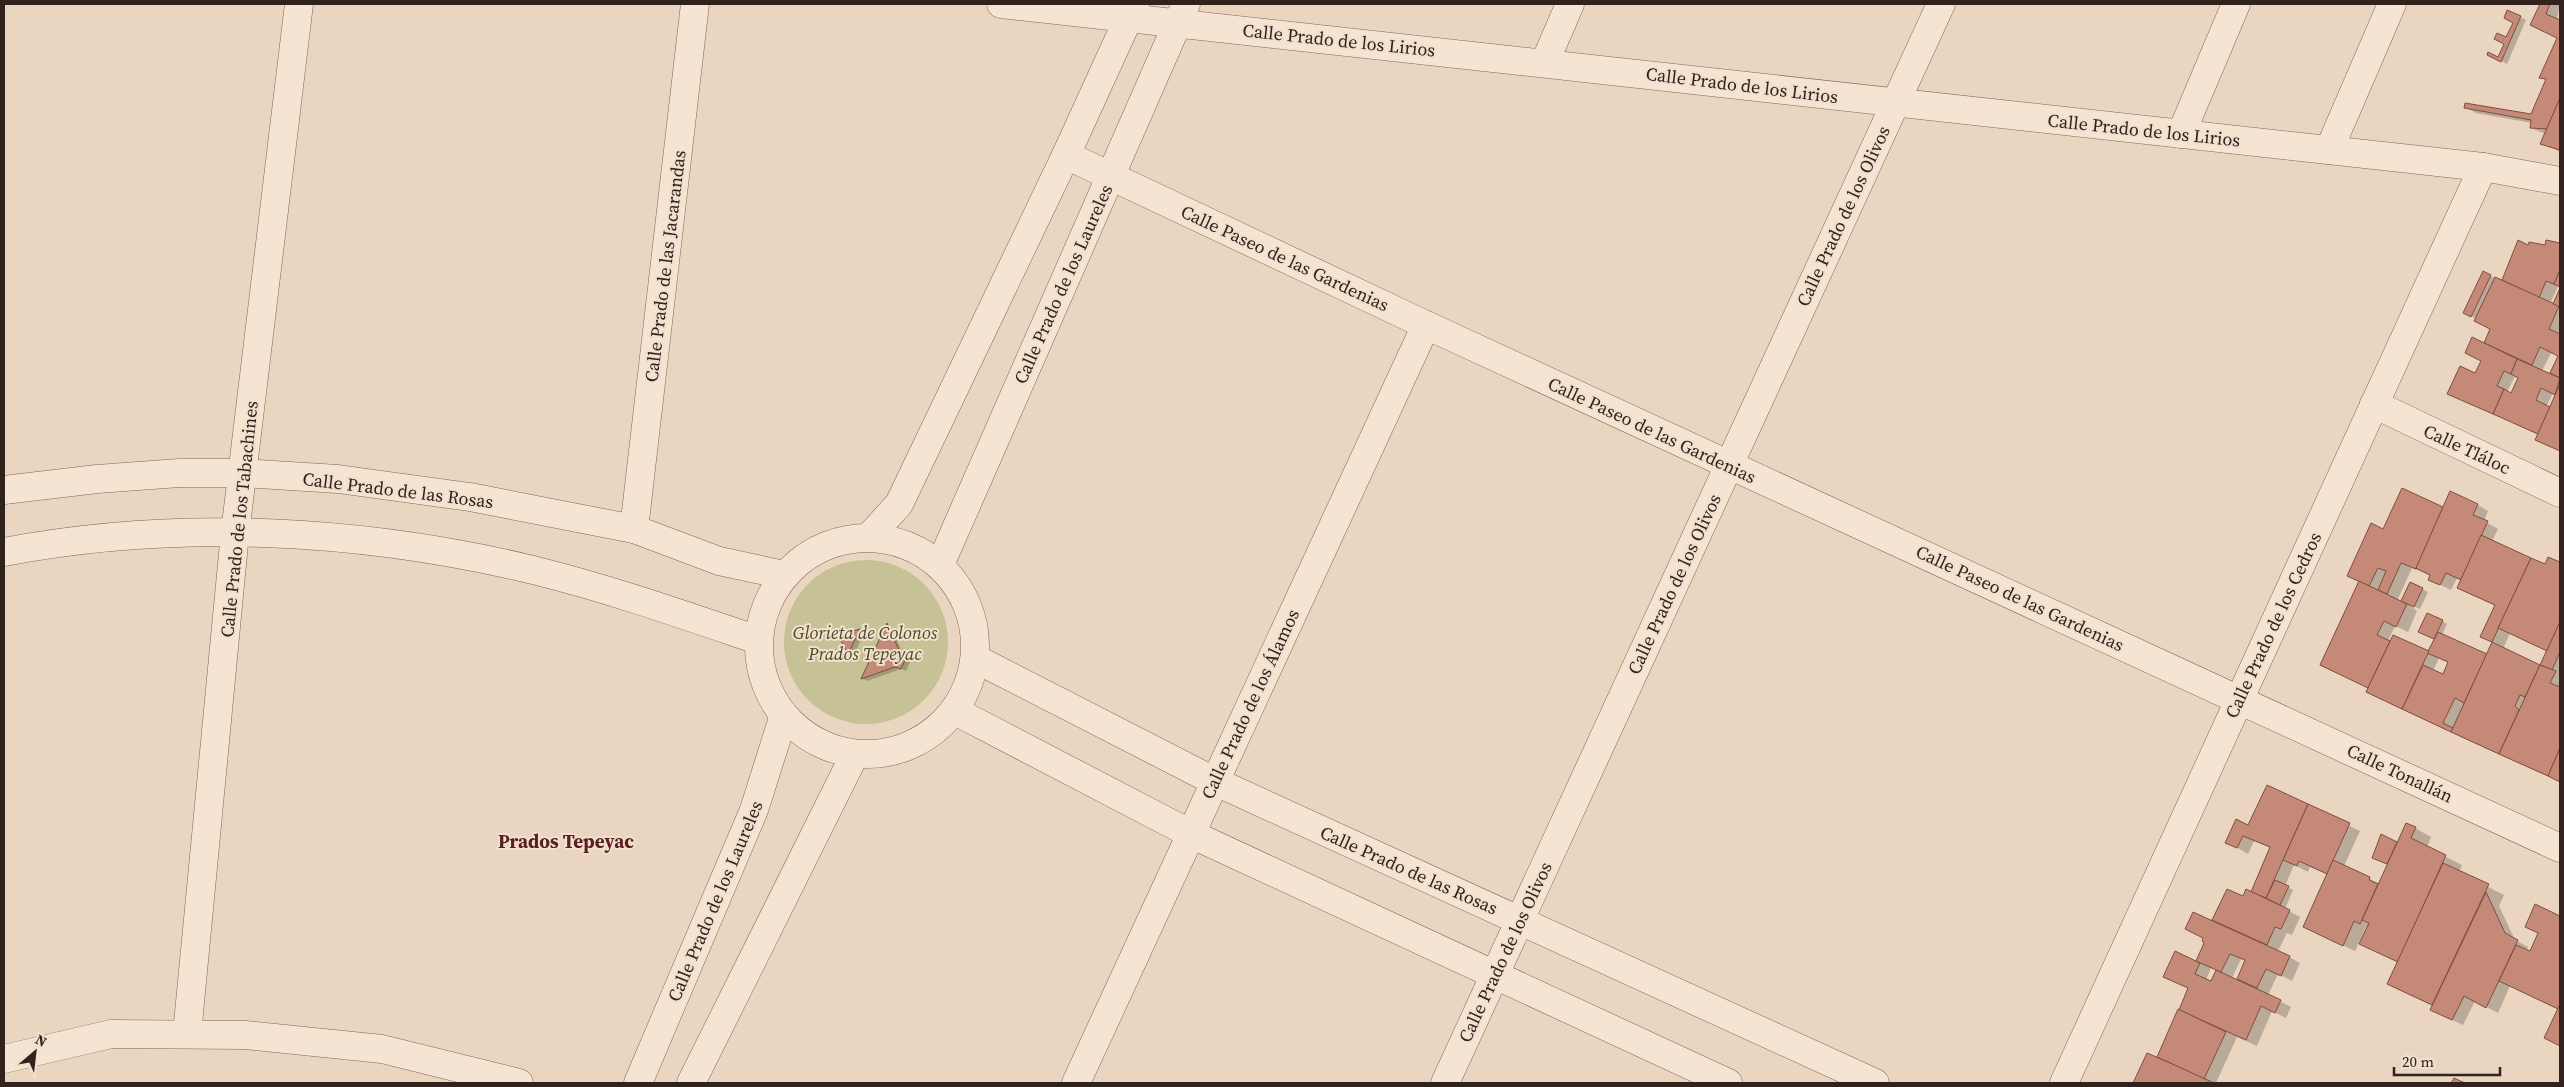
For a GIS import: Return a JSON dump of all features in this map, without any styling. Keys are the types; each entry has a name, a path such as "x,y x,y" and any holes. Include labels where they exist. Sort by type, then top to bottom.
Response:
{"street":[{"name":"Calle Prado de los Tabachines","path":"187,1034 235,533 299,4"},
{"name":"Calle Prado de las Jacarandas","path":"634,529 695,4"},
{"name":"Calle Prado de los Lirios","path":"1001,4 1182,14 1545,62 2483,167 2560,181"},
{"path":"1545,62 1570,4"},
{"name":"Calle Prado de los Olivos","path":"1445,1083 1941,4"},
{"path":"2181,134 2236,4"},
{"path":"2330,150 2392,4"},
{"path":"869,537 899,504 1066,155 1132,11"},
{"name":"Calle Prado de los Laureles","path":"940,565 1182,14"},
{"name":"Calle Paseo de las Gardenias","path":"1066,155 1729,466 2240,699"},
{"name":"Calle Prado de los Cedros","path":"2064,1083 2483,167"},
{"name":"Calle Prado de los Álamos","path":"1076,1083 1426,325"},
{"name":"Calle Tláloc","path":"2374,404 2560,493"},
{"name":"Calle Prado de las Rosas","path":"4,490 96,479 179,473 243,473 338,479 461,496 634,529 719,561 784,575"},
{"path":"4,552 124,536 235,533 345,539 435,550 513,566 610,591 758,640"},
{"path":"869,537 888,539 907,545 940,565 958,587 973,618 976,639 976,659 968,687 955,711 927,737 911,745 892,752 855,754 816,742 784,715 764,680 758,640 762,616 771,594 784,575 802,559 822,546 845,539 869,537"},
{"name":"Calle Prado de las Rosas","path":"976,659 1214,781 1875,1083"},
{"name":"Calle Tonallán","path":"2240,699 2560,848"},
{"path":"955,711 1191,834 1728,1083"},
{"name":"Calle Prado de los Laureles","path":"638,1083 754,810 784,715"},
{"path":"691,1083 855,754"},
{"path":"4,1059 111,1034 245,1035 382,1049 519,1083"}],"green space":[{"name":"Glorieta de Colonos Prados Tepeyac","path":"874,560 890,563 905,570 918,578 930,590 945,618 948,642 947,658 942,673 930,694 918,706 890,721 858,724 842,721 827,714 814,706 802,694 787,666 784,634 787,618 794,603 802,590 814,578 842,563"}],"building":[{"path":"2540,4 2550,4 2546,14 2560,20 2560,98 2547,129 2530,128 2531,120 2464,108 2465,103 2531,114 2546,79 2539,78 2557,38 2530,25"},
{"path":"2507,10 2521,16 2501,62 2487,55 2488,52 2498,57 2504,44 2494,39 2497,33 2506,37 2513,23 2504,18"},
{"path":"2560,98 2560,150 2540,144"},
{"path":"2518,240 2528,245 2529,242 2545,245 2546,240 2560,243 2560,270 2554,284 2546,281 2539,298 2502,280"},
{"path":"2560,270 2560,287 2554,284"},
{"path":"2483,271 2491,275 2471,317 2463,313"},
{"path":"2495,277 2559,306 2549,329 2560,334 2560,378 2550,373 2558,356 2540,347 2532,365 2484,343 2490,329 2474,321"},
{"path":"2560,288 2560,307 2553,304"},
{"path":"2472,337 2517,359 2511,374 2504,371 2497,386 2504,389 2493,414 2447,394 2460,366 2475,373 2481,361 2465,353"},
{"path":"2517,359 2560,378 2555,395 2541,388 2536,400 2550,407 2538,434 2493,414 2504,389 2511,393 2518,378 2511,374"},
{"path":"2560,384 2560,451 2535,440"},
{"path":"2402,488 2443,507 2416,569 2401,563 2387,594 2378,590 2386,571 2378,568 2369,586 2347,576 2371,523 2383,529"},
{"path":"2450,491 2478,504 2473,515 2488,521 2461,580 2446,573 2440,585 2428,580 2430,575 2416,568"},
{"path":"2481,535 2531,558 2492,642 2480,637 2495,605 2457,588"},
{"path":"2548,557 2560,562 2560,622 2547,651 2498,628 2531,558 2545,564"},
{"path":"2359,581 2407,604 2396,627 2384,621 2377,635 2390,641 2368,688 2320,665"},
{"path":"2410,582 2423,588 2414,607 2401,601"},
{"path":"2427,613 2443,620 2434,639 2418,632"},
{"path":"2560,622 2560,652 2552,670 2540,665"},
{"path":"887,623 901,655 906,658 901,669 895,667 861,679"},
{"path":"860,629 848,654 838,635"},
{"path":"2438,632 2487,654 2464,703 2455,698 2443,723 2453,728 2451,732 2402,709 2423,665 2443,674 2448,662 2427,653"},
{"path":"2393,635 2429,651 2402,709 2366,692"},
{"path":"2492,642 2540,665 2525,697 2520,695 2515,706 2519,710 2499,754 2451,732"},
{"path":"2540,665 2556,671 2550,683 2560,687 2560,748 2548,776 2499,754"},
{"path":"2560,748 2560,782 2548,776"},
{"path":"2267,785 2308,804 2266,898 2251,892 2270,847 2243,836 2237,848 2225,843 2236,819 2248,825"},
{"path":"2308,804 2350,823 2327,874 2299,861 2297,866 2283,860"},
{"path":"2406,823 2416,827 2411,838 2446,855 2398,962 2359,944 2369,923 2362,920"},
{"path":"2381,834 2397,842 2387,864 2372,858"},
{"path":"2333,860 2370,877 2369,880 2378,884 2360,924 2354,921 2343,946 2303,927"},
{"path":"2443,863 2489,884 2432,1005 2387,984"},
{"path":"2275,880 2289,886 2280,905 2266,898"},
{"path":"2227,889 2243,896 2246,889 2290,910 2281,929 2275,927 2267,945 2212,920"},
{"path":"2486,892 2505,933 2518,940 2486,1008 2464,996 2452,1020 2430,1010"},
{"path":"2535,904 2560,916 2560,1004 2558,1009 2499,981 2516,945 2530,951 2538,933 2525,927"},
{"path":"2193,912 2290,956 2281,976 2266,969 2257,988 2237,979 2245,960 2230,954 2221,972 2196,961 2204,943 2202,941 2203,938 2185,929"},
{"path":"2175,951 2200,963 2195,974 2211,981 2216,970 2281,1000 2275,1013 2261,1006 2246,1040 2179,1010 2188,988 2163,977"},
{"path":"2560,1004 2560,1046 2544,1038"},
{"path":"2178,1009 2226,1032 2204,1079 2157,1057"},
{"path":"2147,1053 2168,1062 2214,1083 2133,1083"},
{"path":"2454,1078 2465,1083 2451,1083"}],"district":[{"name":"Prados Tepeyac","path":"566,841"}]}
